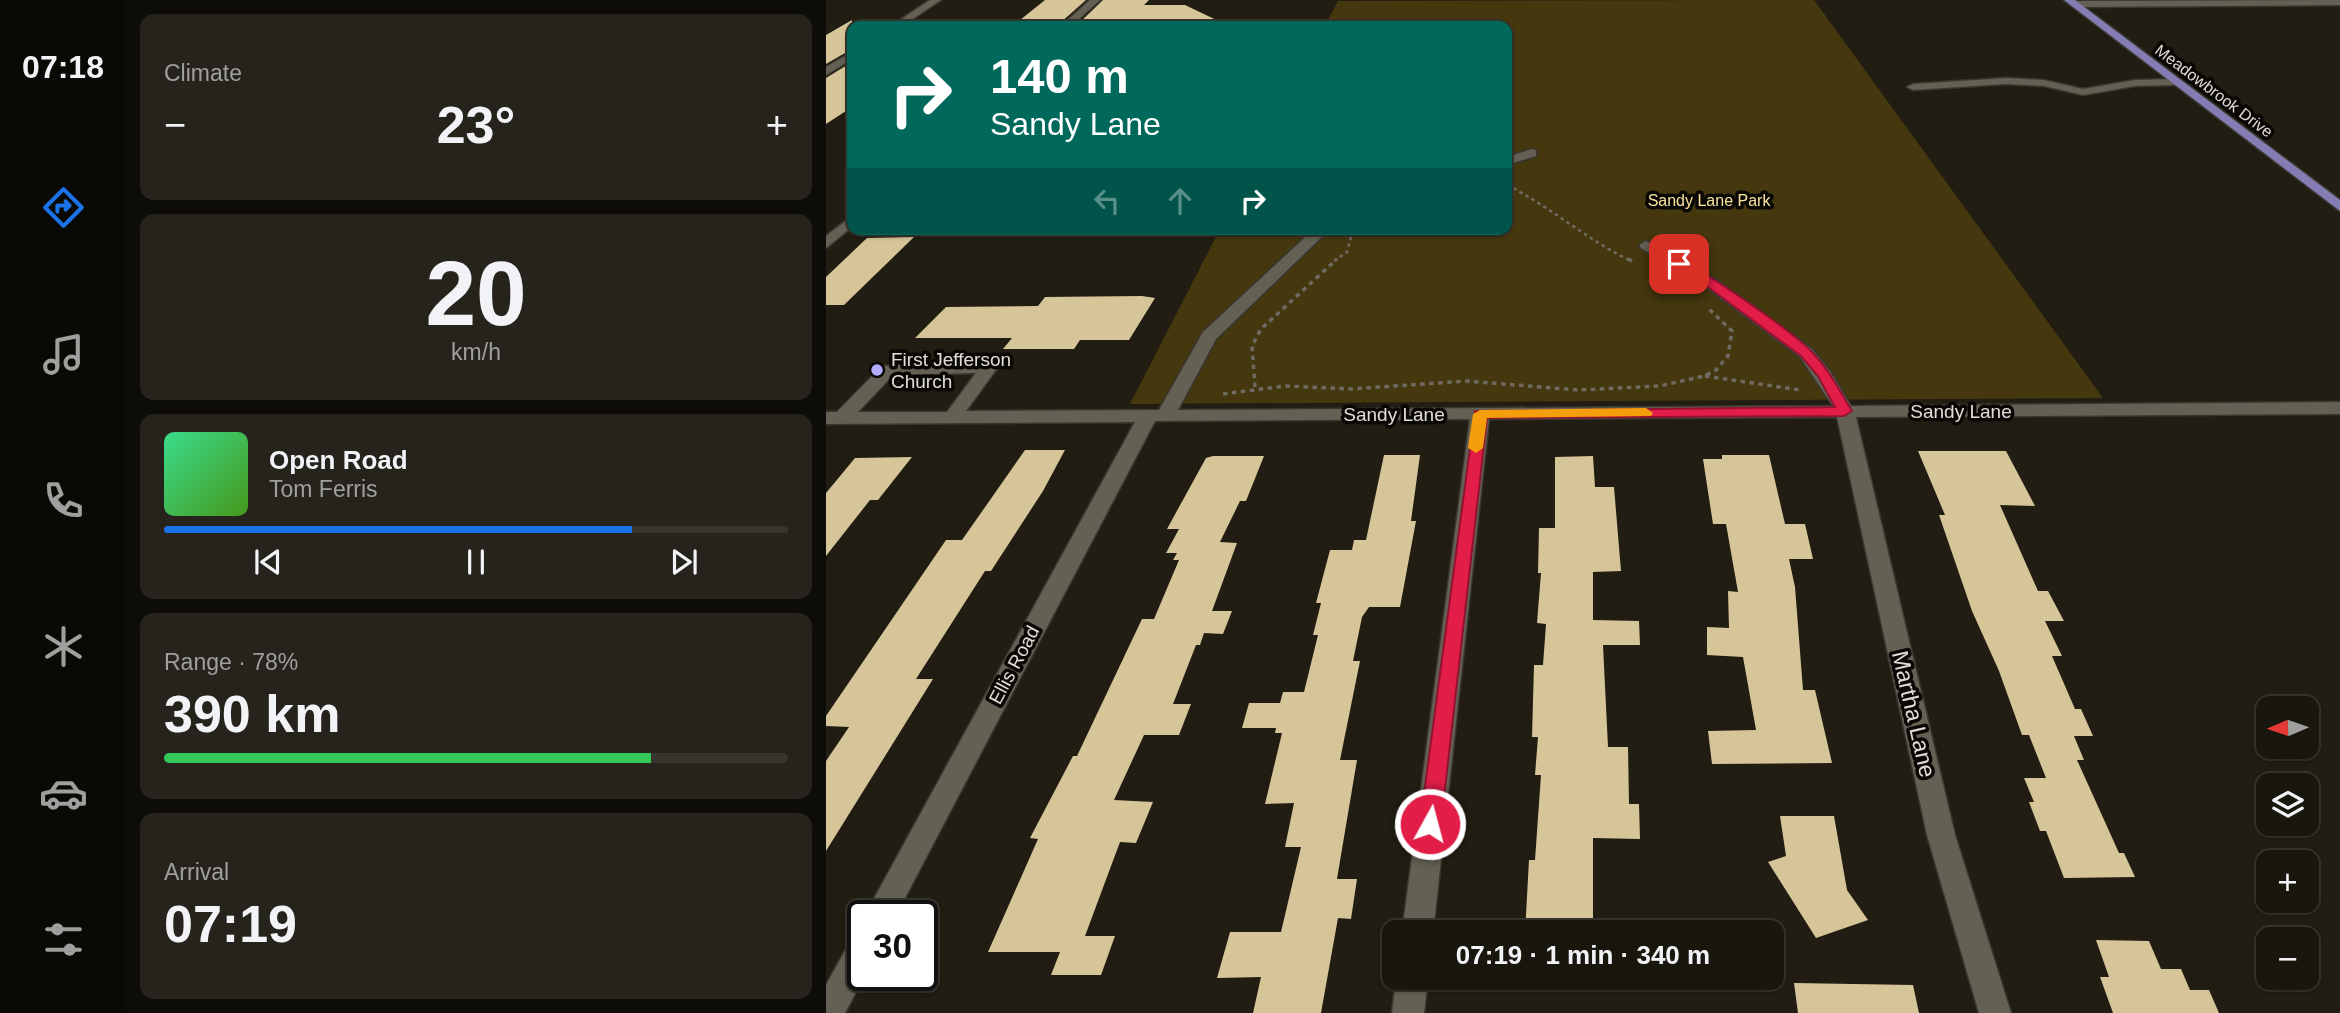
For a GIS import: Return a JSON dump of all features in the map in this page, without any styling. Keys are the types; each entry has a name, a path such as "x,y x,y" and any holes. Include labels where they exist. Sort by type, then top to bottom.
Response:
{"main road":[{"name":"Meadowbrook Drive","path":"2071,2 2340,208"}],"street":[{"path":"904,21 936,0"},
{"path":"1072,21 1095,0"},
{"path":"2071,2 2340,2"},
{"path":"826,72 832,65"},
{"path":"1913,88 2006,80 2044,83 2083,92 2134,83 2176,82"},
{"path":"1512,159 1532,153"},
{"path":"826,244 847,225"},
{"name":"Ellis Road","path":"888,900 1156,416 1177,393 1209,336 1317,235"},
{"path":"1646,245 1712,284 1806,353 1838,400"},
{"path":"834,418 888,370 989,367 953,417"},
{"name":"Sandy Lane","path":"834,418 1480,414 1838,400 2012,411 2340,408"},
{"name":"Martha Lane","path":"1838,400 1941,835 1995,1013"},
{"path":"1419,920 1480,414"},
{"path":"828,1013 847,978"},
{"path":"1408,1013 1411,990"}],"path":[{"path":"1512,188 1539,201 1604,248 1641,266"},
{"path":"1255,387 1252,346 1261,329 1347,252 1351,235"},
{"path":"1177,393 1238,393 1255,387 1352,389 1466,381 1578,390 1660,386 1704,376 1716,370 1728,356 1732,331 1703,305"},
{"path":"1704,376 1838,400"}],"green space":[{"name":"Sandy Lane Park","path":"1814,0 2103,398 1130,404 1217,235 1512,235 1512,21 1328,21 1338,1"}],"building":[{"path":"1045,0 1086,0 1062,21 1019,21"},
{"path":"1103,0 1149,0 1144,5 1185,5 1219,21 1081,21"},
{"path":"847,23 847,52 826,64 826,35"},
{"path":"847,65 847,110 826,124 826,78"},
{"path":"914,237 844,305 826,305 826,277 867,238"},
{"path":"1045,297 1155,298 1129,340 1080,340 1074,349 1003,349 1012,338 915,338 946,307 1038,306"},
{"path":"1025,450 1065,450 1043,491 991,571 985,571 916,679 933,679 826,851 826,761 849,727 826,726 826,716 946,540 962,540"},
{"path":"1918,451 2006,451 2035,506 2000,505 2038,591 2048,591 2064,621 2045,621 2062,656 2052,656 2075,709 2081,709 2093,736 2074,736 2084,760 2077,760 2119,853 2124,853 2135,877 2064,878 2046,831 2040,831 2029,802 2034,802 2024,778 2046,778 2029,735 2022,735 1999,671 1972,611 1939,515 1945,515"},
{"path":"1384,455 1420,455 1411,521 1416,521 1400,607 1369,607 1362,617 1353,661 1360,661 1340,760 1357,760 1337,879 1357,879 1351,919 1338,918 1321,1013 1253,1013 1261,977 1217,978 1230,932 1281,932 1301,847 1285,847 1294,803 1265,804 1282,733 1275,733 1276,728 1242,728 1249,703 1280,703 1283,692 1304,692 1318,635 1313,635 1321,603 1316,603 1330,550 1352,550 1354,540 1366,540"},
{"path":"1722,455 1769,455 1785,524 1805,524 1813,559 1789,559 1795,587 1803,690 1815,690 1832,763 1712,764 1708,731 1756,730 1743,657 1707,655 1707,627 1729,628 1728,591 1738,592 1726,524 1713,524 1703,459 1722,459"},
{"path":"1264,456 1246,501 1240,501 1220,542 1237,543 1212,611 1232,611 1223,634 1204,633 1200,645 1196,645 1173,704 1191,704 1179,735 1144,735 1114,800 1153,802 1136,843 1120,842 1085,936 1115,936 1101,975 1051,975 1060,952 988,952 1038,839 1030,838 1073,756 1077,756 1142,619 1154,619 1179,560 1173,560 1177,553 1166,553 1179,529 1167,529 1206,458"},
{"path":"1593,456 1595,487 1614,487 1621,571 1593,572 1593,620 1639,621 1640,645 1603,645 1608,747 1628,747 1629,804 1639,804 1640,839 1593,838 1593,920 1526,920 1529,860 1535,860 1541,775 1535,775 1538,737 1532,737 1534,665 1543,665 1546,624 1537,623 1541,573 1538,573 1539,528 1555,528 1555,457"},
{"path":"912,457 878,500 870,500 826,556 826,493 855,458"},
{"path":"1780,816 1834,816 1847,890 1868,920 1816,938 1768,862 1786,856"},
{"path":"2096,940 2149,941 2161,969 2181,969 2190,990 2209,990 2219,1013 2113,1013 2100,977 2109,977"},
{"path":"1794,983 1913,985 1919,1013 1798,1013"}],"slow traffic":[{"path":"1476,448 1480,414 1646,413"}],"place":[{"name":"First Jefferson Church","path":"877,370"}],"route":[{"path":"1430,824 1480,414 1844,411 1824,375 1806,353 1712,284 1679,264"}]}
